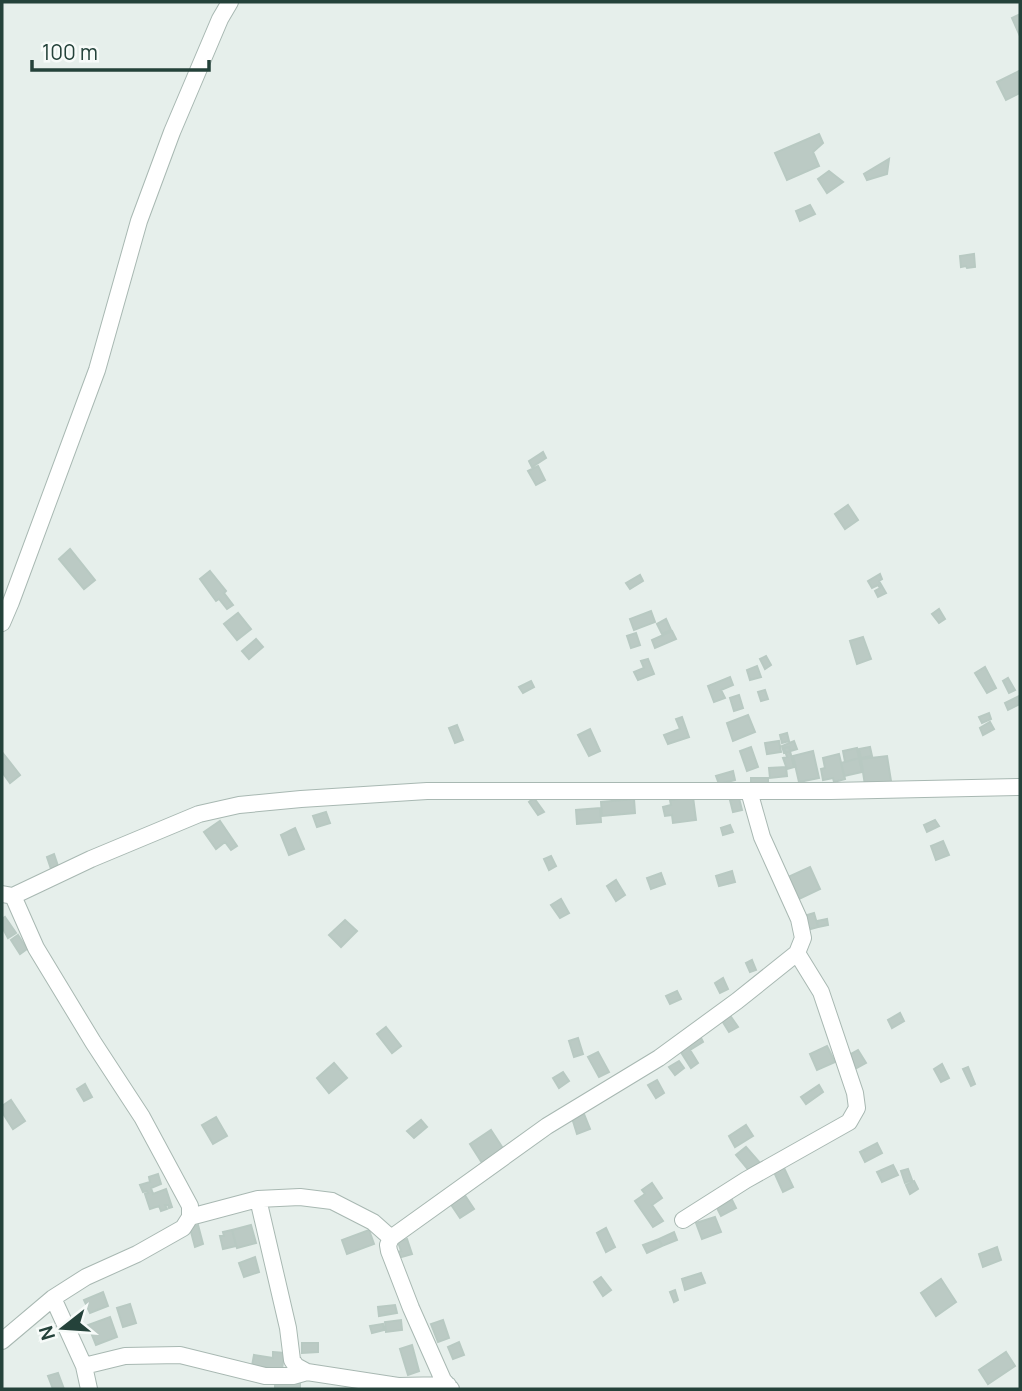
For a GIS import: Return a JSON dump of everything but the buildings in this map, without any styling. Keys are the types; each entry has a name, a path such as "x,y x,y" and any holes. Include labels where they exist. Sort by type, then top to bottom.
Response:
{"street":[{"path":"2,623 97,370 139,221 172,132 220,19 230,2"},
{"path":"2,1341 53,1298 86,1277 137,1254 183,1228 190,1217 190,1206 142,1117 93,1042 7,895 199,814 239,805 427,791 831,791 1020,787"},
{"path":"450,1387 443,1380 411,1308 388,1245 391,1238 547,1126 659,1058 797,953 803,938 799,919 762,837 749,790"},
{"path":"683,1220 746,1180 849,1122 857,1108 855,1093 821,992 797,953"},
{"path":"190,1217 258,1199 300,1197 332,1200 373,1222 391,1238"},
{"path":"258,1199 288,1328 292,1360 296,1366 307,1372 398,1386 450,1387"},
{"path":"53,1298 83,1366 89,1389"},
{"path":"83,1366 125,1356 180,1355 265,1376 293,1376 307,1372"}]}
